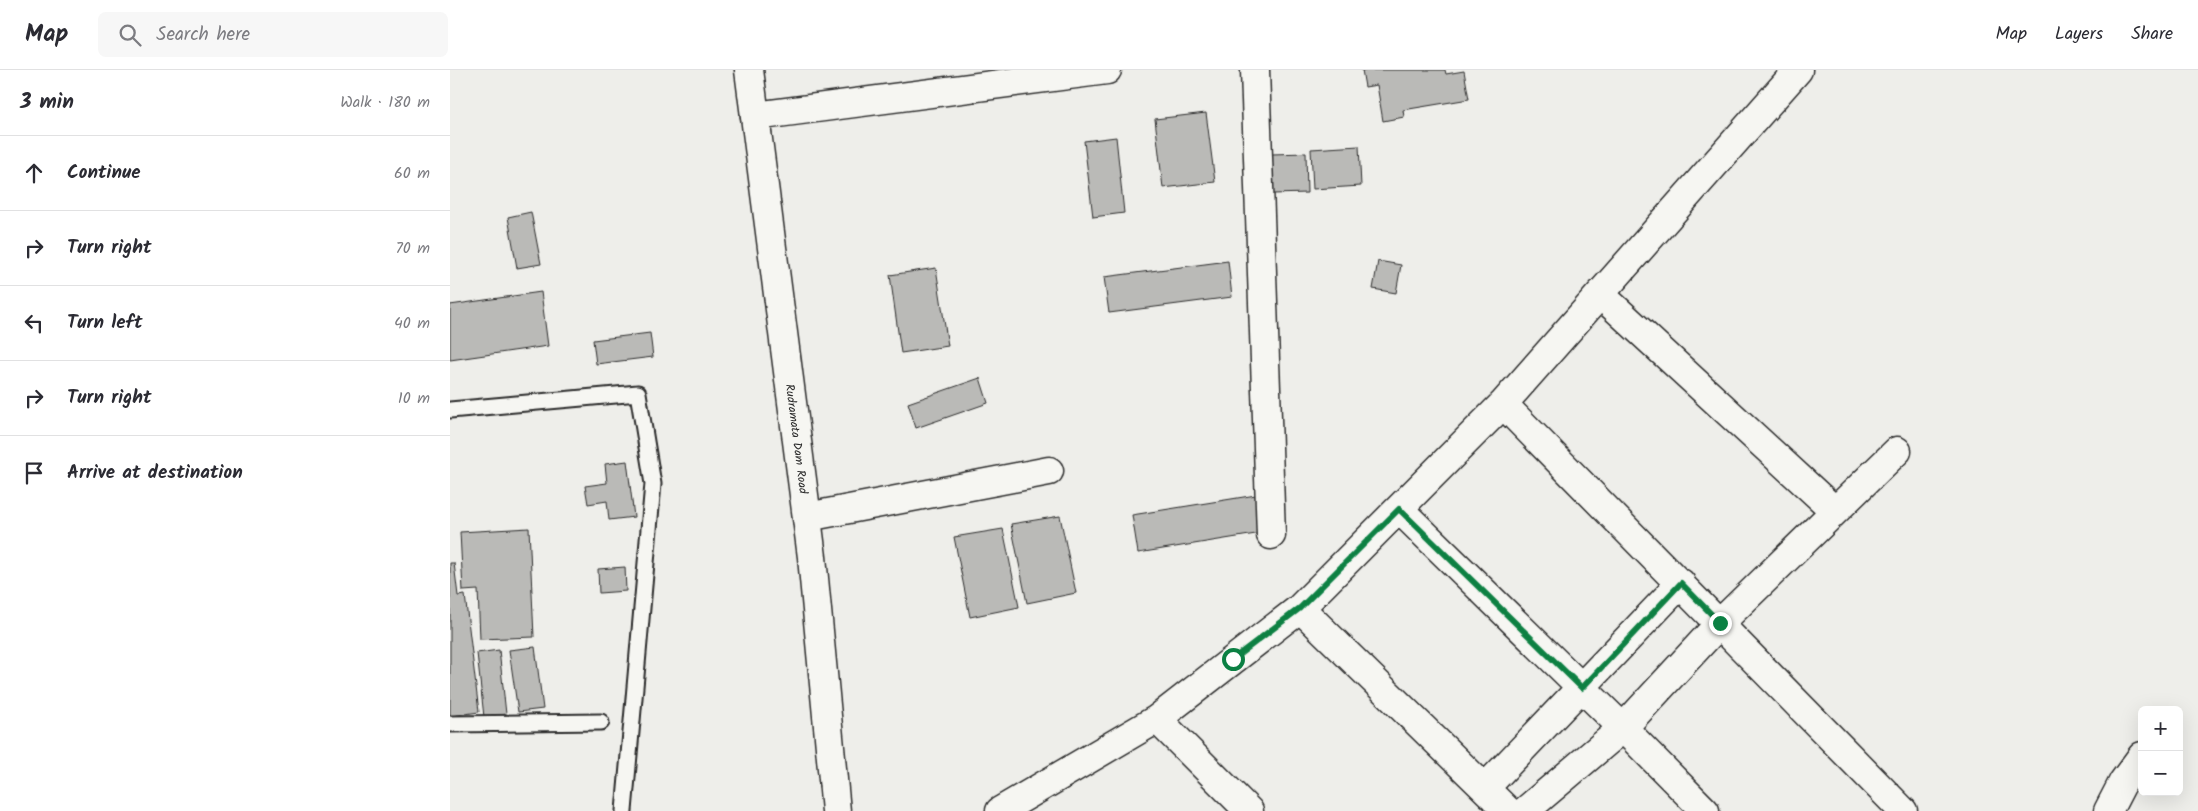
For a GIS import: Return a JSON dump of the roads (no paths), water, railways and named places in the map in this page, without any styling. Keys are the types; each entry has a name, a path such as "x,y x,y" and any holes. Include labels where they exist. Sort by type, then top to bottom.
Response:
{"main road":[{"name":"Rudramata Dam Road","path":"749,70 807,517 832,809"},
{"path":"755,116 1107,70"},
{"path":"1255,70 1271,535"},
{"path":"1000,811 1157,719 1300,608 1503,404 1798,70"},
{"path":"1601,295 1835,511"},
{"path":"1503,404 1720,623 1892,808"},
{"path":"1525,811 1623,728 1720,623 1897,451"},
{"path":"807,517 1049,471"},
{"path":"1399,509 1705,811"},
{"path":"1484,788 1681,583"},
{"path":"1300,608 1508,811"},
{"path":"1157,719 1249,811"},
{"path":"2108,811 2123,782 2138,761"}],"lane":[{"path":"450,410 638,394 653,484 624,811"},
{"path":"450,724 602,722"}]}
